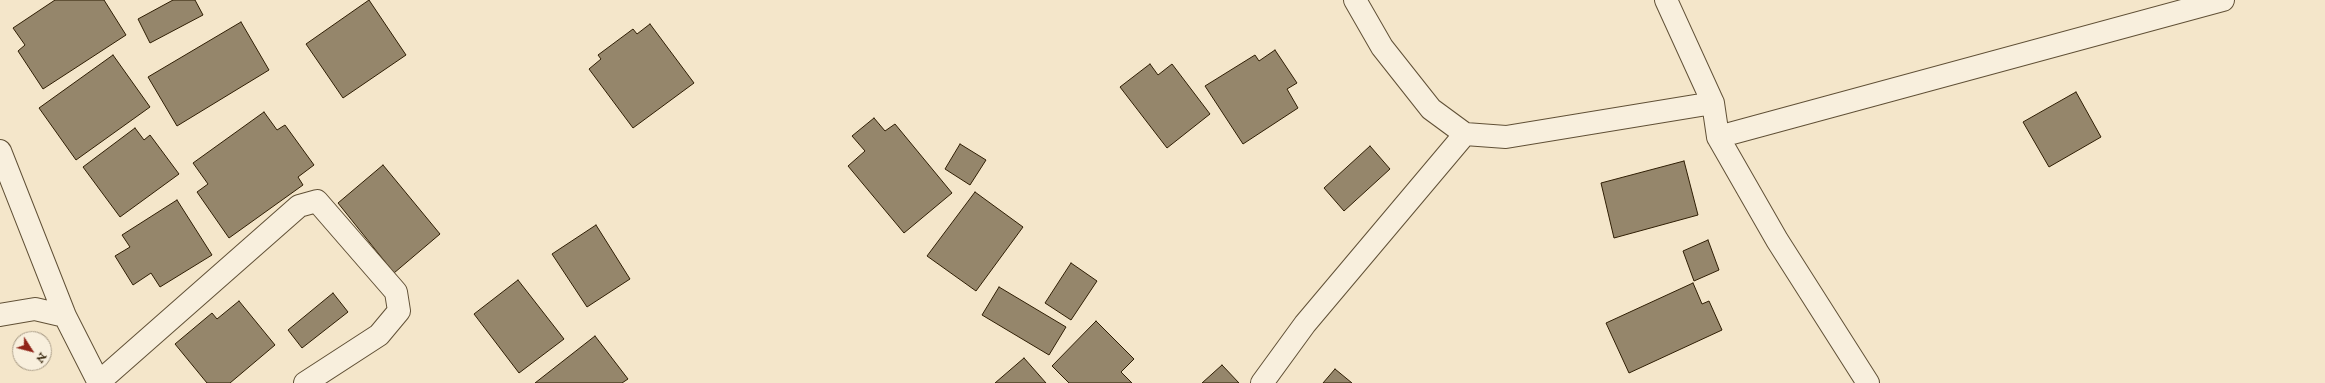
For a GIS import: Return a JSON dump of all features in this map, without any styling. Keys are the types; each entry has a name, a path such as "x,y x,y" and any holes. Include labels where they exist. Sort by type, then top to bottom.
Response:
{"street":[{"path":"1355,0 1382,47 1431,109 1465,134 1506,137 1712,103"},
{"path":"1666,0 1712,103 1718,137 1777,240 1868,383"},
{"path":"1718,137 2223,0"},
{"path":"1262,383 1306,324 1465,134"},
{"path":"0,151 65,316 99,383 299,206 317,201 396,292 398,311 379,335 305,383"},
{"path":"0,315 35,309 65,316"}],"building":[{"path":"55,0 104,0 126,35 43,89 18,51 25,45 13,28"},
{"path":"173,0 195,0 203,15 150,43 138,19"},
{"path":"369,0 406,55 343,98 306,44"},
{"path":"241,22 269,70 177,126 148,77"},
{"path":"650,24 694,83 633,128 589,69 601,59 598,55 633,29 637,34"},
{"path":"1275,50 1297,83 1287,89 1298,108 1243,144 1205,86 1255,55 1259,61"},
{"path":"113,55 150,107 76,160 39,108"},
{"path":"1150,64 1158,75 1172,64 1210,114 1167,148 1120,87"},
{"path":"2076,92 2101,137 2049,167 2023,122"},
{"path":"264,112 277,130 285,125 314,165 298,177 303,185 229,238 197,192 208,184 193,163"},
{"path":"874,118 885,131 895,124 952,193 904,233 848,166 865,151 852,136"},
{"path":"135,128 144,140 150,135 179,174 120,217 83,167"},
{"path":"960,144 986,160 970,185 945,169"},
{"path":"1370,146 1390,169 1344,211 1324,188"},
{"path":"1684,161 1698,215 1614,238 1601,183"},
{"path":"383,165 440,234 394,273 338,203"},
{"path":"975,192 1023,227 976,291 927,256"},
{"path":"177,200 212,255 160,287 151,273 133,285 115,256 130,247 122,235"},
{"path":"596,225 630,279 587,307 552,254"},
{"path":"1708,240 1719,270 1694,281 1683,251"},
{"path":"1071,263 1097,281 1071,320 1045,303"},
{"path":"518,280 564,339 519,373 474,314"},
{"path":"1693,283 1702,304 1709,301 1722,330 1629,373 1606,323"},
{"path":"999,287 1066,327 1049,355 982,315"},
{"path":"333,293 348,312 302,348 288,330"},
{"path":"239,301 275,345 230,383 207,383 175,344 212,313 217,319"},
{"path":"1096,321 1134,359 1121,372 1132,383 1069,383 1052,366"},
{"path":"595,336 628,379 622,383 535,383"},
{"path":"1024,358 1046,383 995,383"},
{"path":"1222,365 1239,383 1202,383"},
{"path":"1335,369 1352,383 1323,383"}]}
